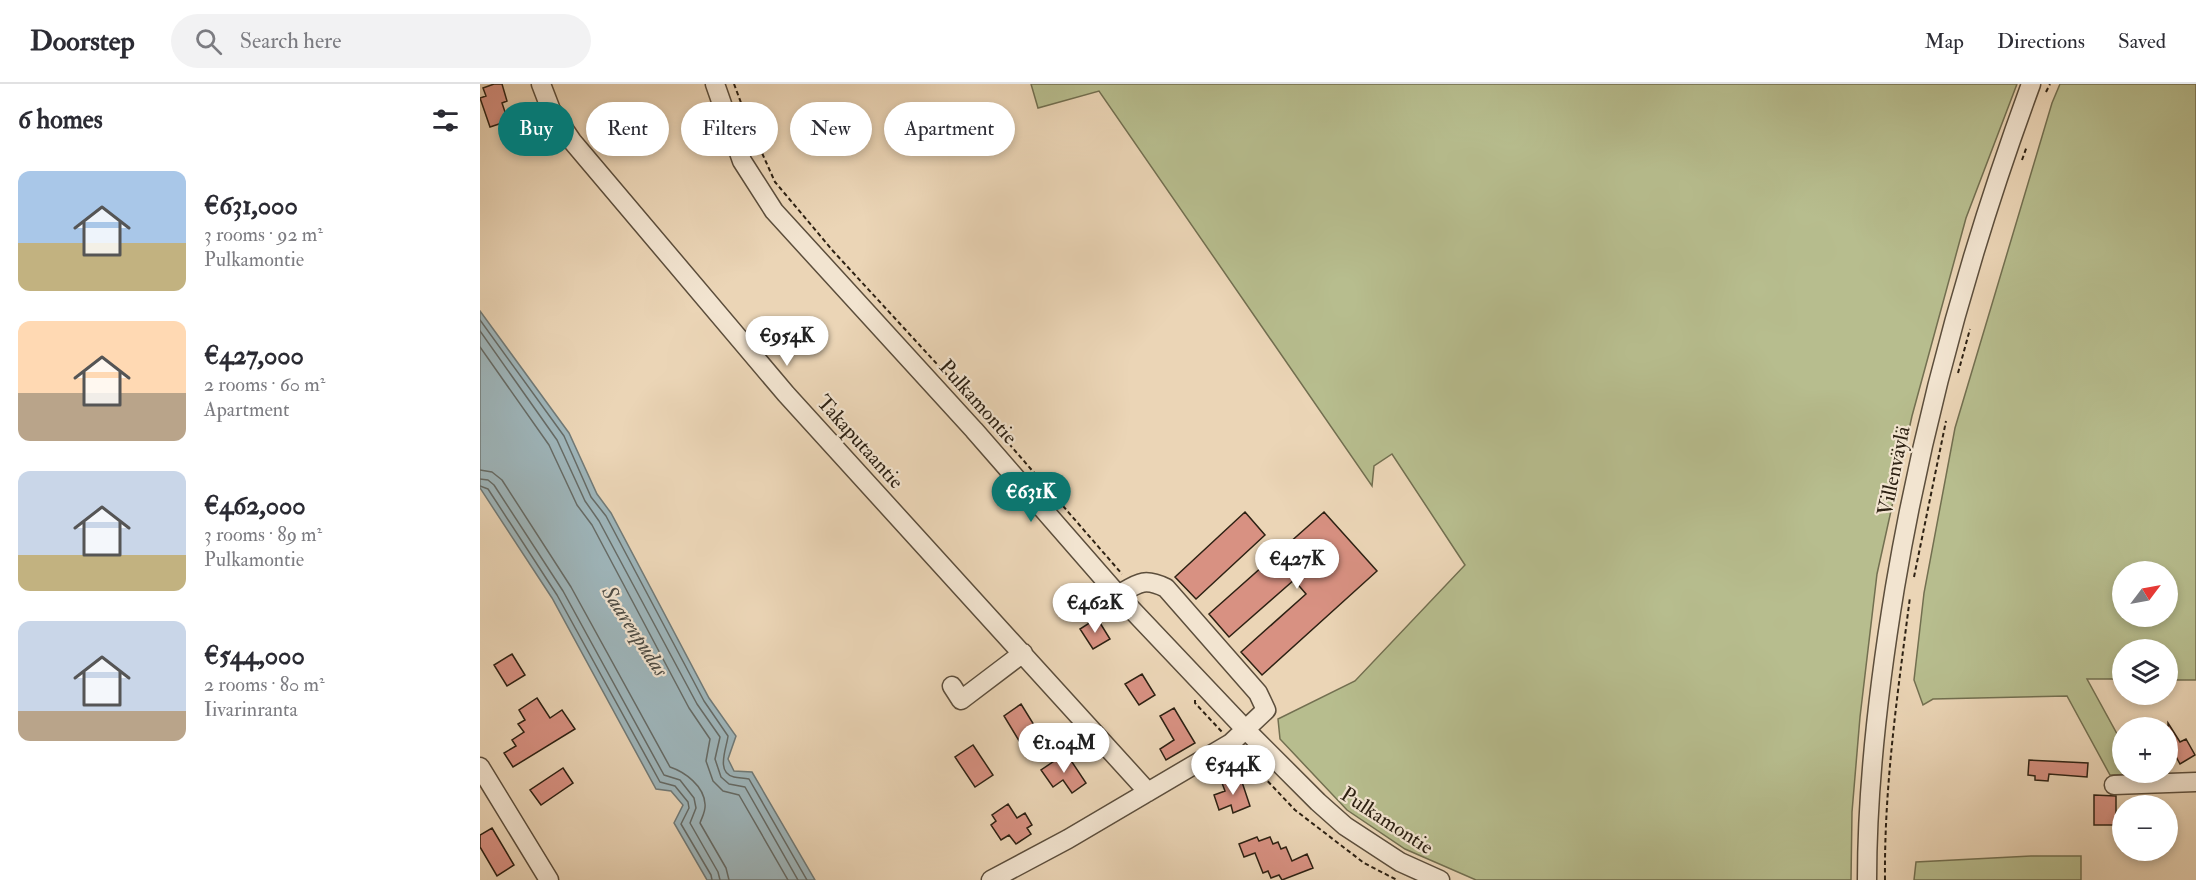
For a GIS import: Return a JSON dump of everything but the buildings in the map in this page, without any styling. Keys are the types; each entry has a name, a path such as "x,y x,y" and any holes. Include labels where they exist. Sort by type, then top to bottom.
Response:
{"street":[{"name":"Takaputaantie","path":"541,84 551,110 572,141 778,385 1148,792"},
{"name":"Pulkamontie","path":"715,84 742,161 774,211 966,422 1118,595 1317,802 1345,826 1400,862 1440,880"},
{"name":"Villenväylä","path":"1867,880 1870,779 1877,698 1912,491 1962,294 1999,171 2031,84"},
{"path":"992,880 1068,839 1231,743 1266,710 1258,693 1166,588 1155,582 1141,581 1118,595"},
{"path":"952,687 961,700 1023,653"},
{"path":"480,767 547,879"},
{"path":"2114,785 2196,782"}],"path":[{"path":"2042,100 2050,84"},
{"path":"2020,164 2028,143"},
{"path":"1956,381 1970,326"},
{"path":"1914,577 1947,414"},
{"path":"1885,880 1891,744 1911,589"}],"green space":[{"path":"1031,84 2017,84 1966,218 1912,416 1877,574 1860,717 1852,812 1851,880 1476,880 1405,849 1347,810 1280,739 1278,719 1355,681 1465,565 1392,454 1374,466 1372,486 1099,91 1038,108"},
{"path":"2060,84 2196,84 2196,680 2178,680 2178,639 2112,639 2112,679 2087,679 2112,725 2112,775 2067,696 1933,699 1923,705 1914,680 1924,593 1955,428 2052,103"},
{"path":"2031,856 2081,856 2081,880 1914,880 1916,862"}],"water":[{"name":"Saarenpudas","path":"480,311 569,433 597,494 611,513 709,698 736,736 728,759 734,771 752,772 815,880 707,880 674,823 683,805 671,791 656,789 552,598 480,488"}]}
